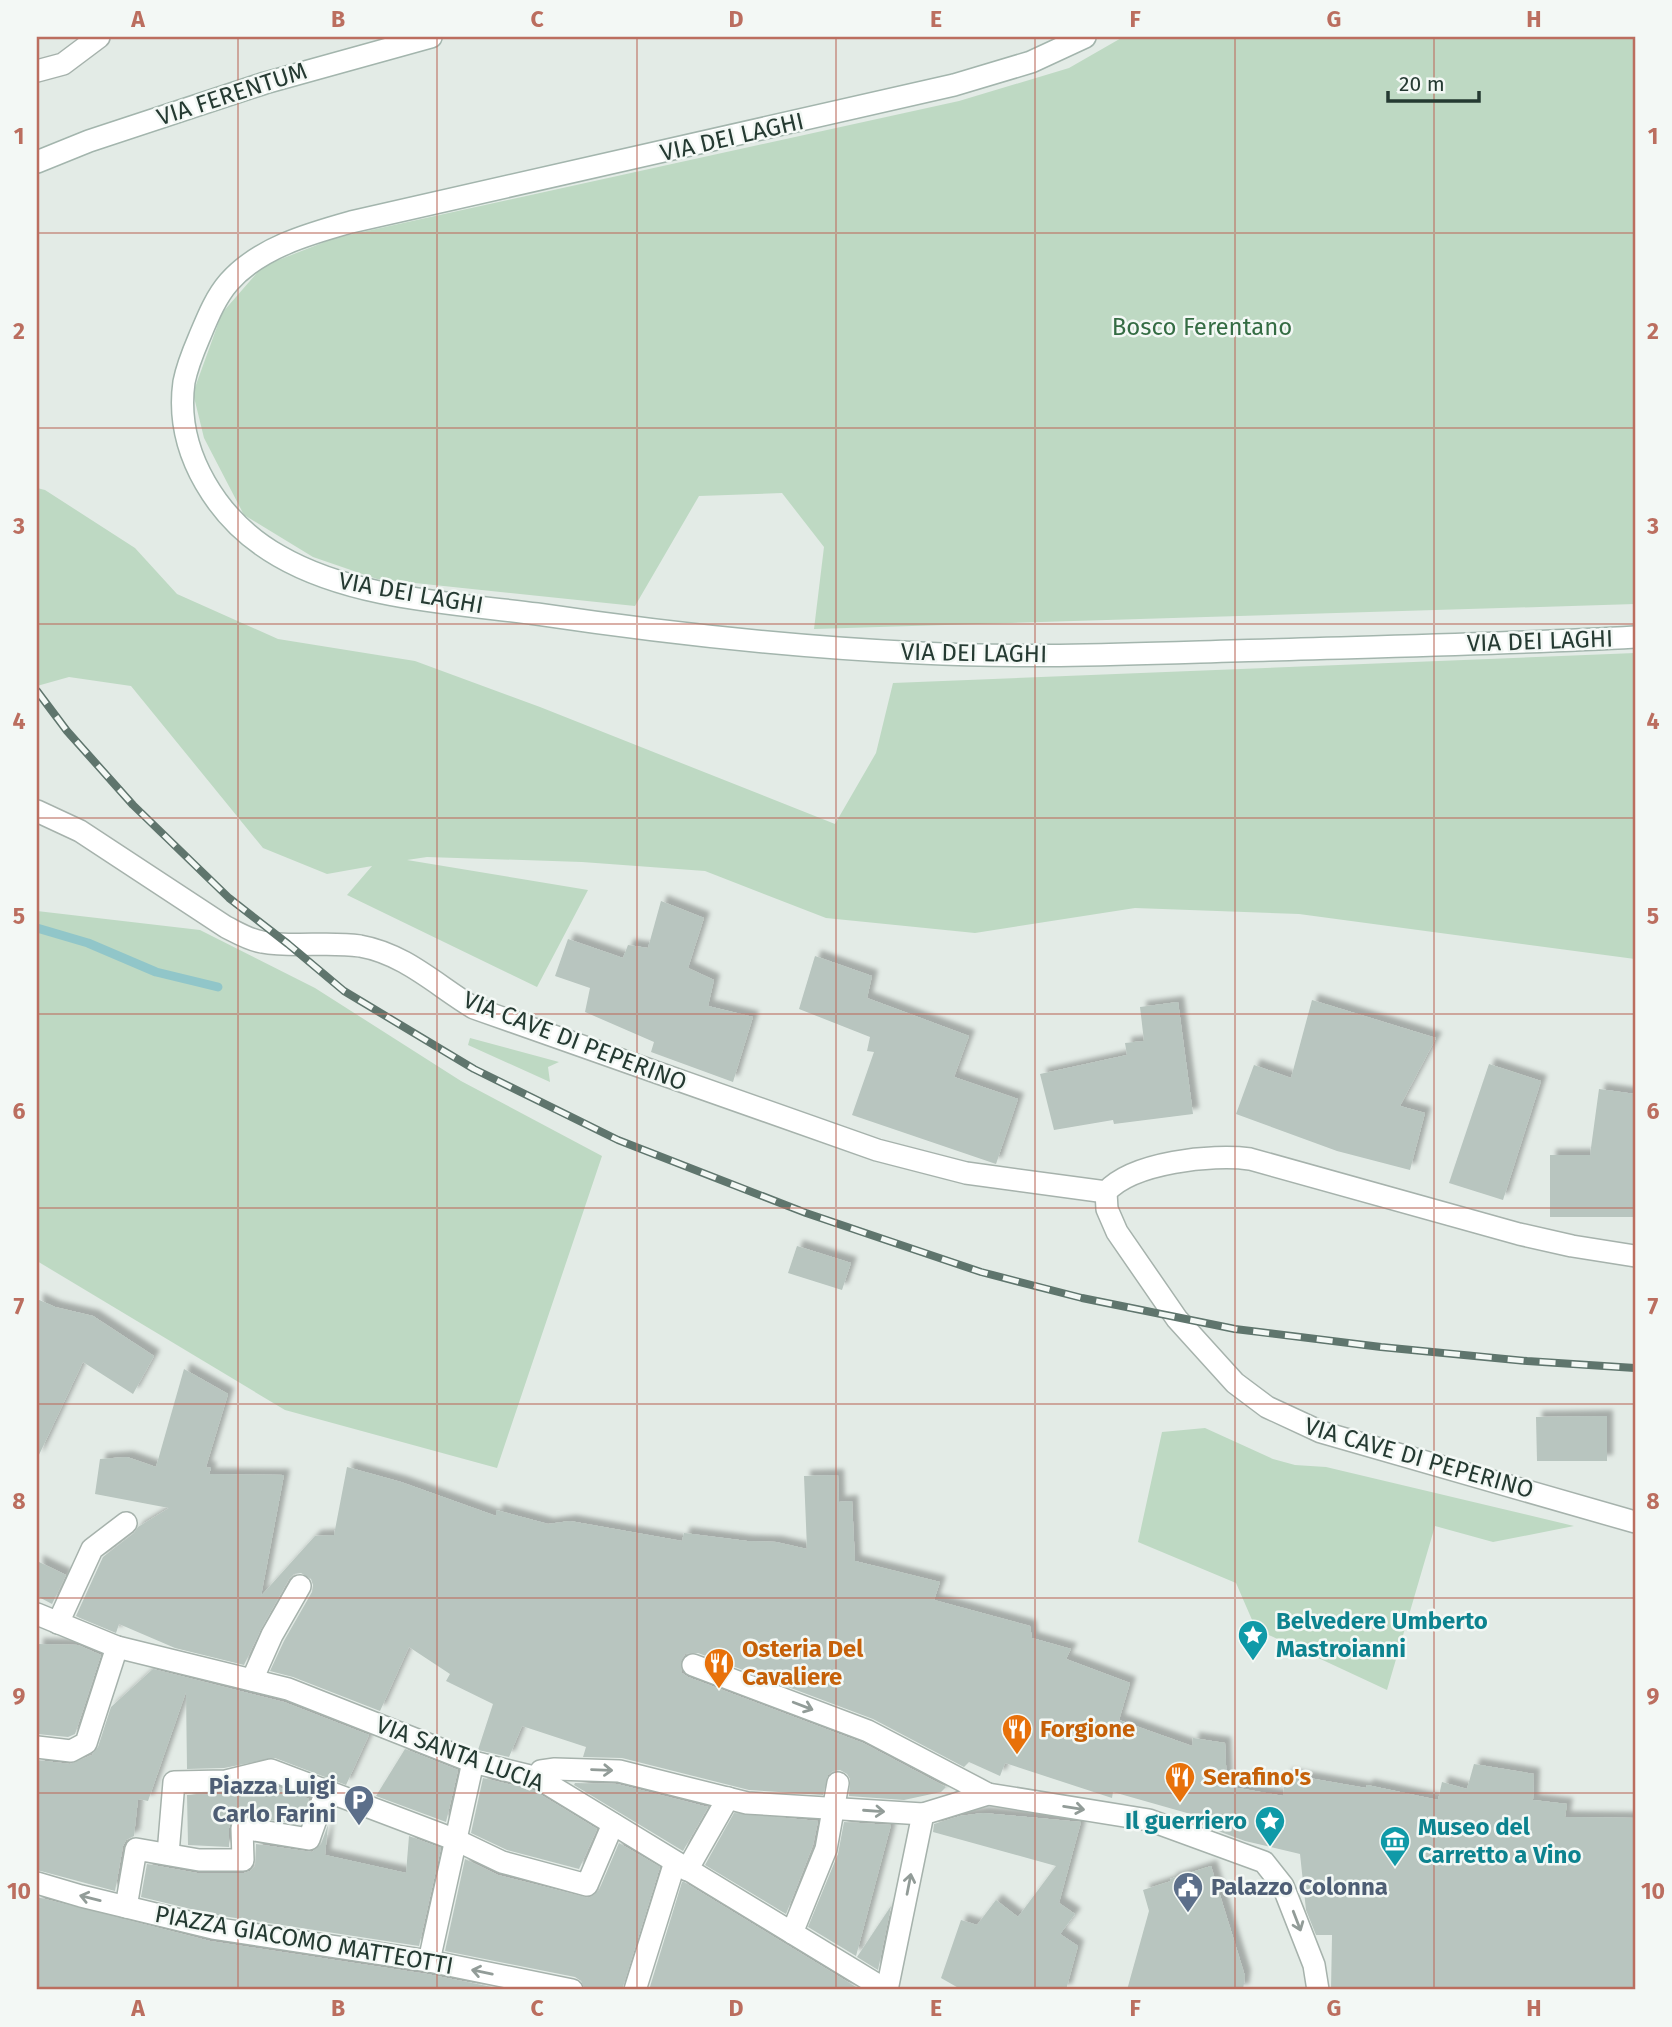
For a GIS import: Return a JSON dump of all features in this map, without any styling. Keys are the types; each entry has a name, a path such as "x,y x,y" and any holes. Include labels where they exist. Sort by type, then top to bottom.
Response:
{"street":[{"path":"37,71 63,64 99,37"},
{"name":"VIA FERENTUM","path":"37,162 89,141 225,95 431,37"},
{"name":"VIA DEI LAGHI","path":"1085,37 1031,62 954,85 351,222 287,243 255,261 227,283 212,308 194,349 185,376 183,413 186,433 198,467 222,508 243,530 281,557 313,572 365,588 401,595 659,632 841,649 1013,656 1635,637"},
{"name":"VIA CAVE DI PEPERINO","path":"37,811 80,831 226,928 244,936 261,942 328,943 362,947 393,956 428,975 474,1008 496,1017 877,1150 940,1168 995,1179 1106,1192 1107,1209 1117,1232 1177,1318 1235,1384 1267,1407 1321,1432 1635,1522"},
{"path":"1106,1192 1114,1183 1140,1172 1204,1157 1232,1156 1549,1241 1635,1256"},
{"path":"58,1623 92,1549 126,1523"},
{"path":"252,1680 272,1634 300,1587"},
{"name":"VIA SANTA LUCIA","path":"37,1614 117,1647 288,1689 472,1762 538,1778 887,1990"},
{"path":"37,1747 71,1751 86,1743 117,1647"},
{"path":"693,1665 868,1731 988,1794 1149,1821 1264,1862 1283,1886 1314,1965 1318,1990"},
{"path":"429,1961 472,1762"},
{"path":"538,1778 541,1771 555,1769 619,1771 747,1803 923,1814 988,1794"},
{"path":"168,1854 174,1782 226,1781 271,1770 456,1840 502,1862 587,1885 613,1824"},
{"path":"792,1933 826,1849 838,1783"},
{"path":"126,1907 136,1849 199,1860 243,1860 242,1828 309,1839 326,1791"},
{"path":"635,1990 681,1866 727,1798"},
{"path":"887,1990 923,1814"},
{"name":"PIAZZA GIACOMO MATTEOTTI","path":"37,1883 213,1928 429,1961 572,1990"}],"green space":[{"name":"Bosco Ferentano","path":"1123,37 1635,37 1635,604 814,629 824,547 782,493 699,496 635,606 377,579 313,557 244,515 204,438 193,393 222,313 263,266 335,238 959,101 1069,68"},
{"path":"37,488 45,490 135,548 177,594 278,639 415,661 540,707 835,824 876,753 893,683 1635,653 1635,959 1299,914 1135,908 975,933 826,918 705,871 582,862 427,857 407,860 588,890 537,987 347,895 372,866 327,874 263,848 131,686 69,677 37,686"},
{"path":"37,911 200,930 315,988 461,1081 602,1156 497,1468 285,1410 37,1261"},
{"path":"470,1038 559,1062 548,1067 550,1082 468,1045"},
{"path":"1205,1428 1273,1459 1295,1465 1326,1467 1574,1526 1493,1542 1435,1526 1387,1690 1256,1629 1236,1583 1138,1542 1162,1432"}],"building":[{"path":"661,901 704,918 688,968 714,980 708,1006 753,1017 733,1082 651,1052 654,1042 585,1012 590,988 555,976 568,939 623,958 628,945 648,948"},
{"path":"815,956 872,976 867,998 969,1036 954,1077 1018,1099 996,1164 852,1115 874,1052 867,1051 870,1037 799,1009"},
{"path":"1312,1000 1436,1038 1400,1106 1425,1113 1410,1170 1337,1151 1236,1114 1254,1065 1291,1078"},
{"path":"1178,1002 1193,1114 1114,1124 1113,1120 1054,1130 1040,1074 1127,1055 1125,1043 1144,1041 1140,1007"},
{"path":"1489,1064 1541,1081 1503,1200 1449,1183"},
{"path":"1599,1089 1635,1094 1635,1217 1550,1217 1550,1155 1590,1155"},
{"path":"797,1246 851,1263 842,1290 788,1273"},
{"path":"37,1299 55,1307 93,1316 154,1356 133,1394 83,1362 37,1459"},
{"path":"184,1369 228,1394 206,1467 211,1468 209,1474 284,1475 261,1596 315,1536 334,1535 347,1467 401,1482 496,1516 496,1510 548,1524 570,1521 682,1541 684,1533 776,1542 807,1549 804,1476 838,1475 839,1502 852,1501 855,1561 940,1582 934,1600 1030,1626 1032,1638 1071,1649 1066,1659 1130,1683 1119,1720 1192,1746 1193,1738 1225,1743 1227,1786 1283,1796 1286,1774 1366,1788 1367,1785 1438,1800 1442,1782 1467,1789 1474,1764 1534,1774 1533,1800 1567,1804 1565,1817 1635,1818 1635,1990 1331,1990 1332,1935 1316,1935 1306,1910 1300,1854 1245,1841 1194,1822 1194,1815 1113,1792 1112,1798 1005,1763 1000,1776 969,1762 964,1767 873,1719 698,1653 685,1654 681,1661 682,1673 688,1677 863,1743 946,1787 941,1792 904,1800 849,1796 850,1779 840,1770 828,1775 823,1795 749,1790 622,1758 583,1757 586,1747 522,1726 509,1757 478,1750 493,1704 446,1681 450,1674 409,1647 380,1711 293,1677 270,1671 312,1592 311,1579 301,1573 294,1574 289,1579 244,1665 175,1648 119,1624 116,1633 80,1618 76,1616 103,1557 138,1527 169,1508 95,1494 100,1459 127,1457 156,1467"},
{"path":"1607,1416 1607,1461 1537,1461 1536,1417"},
{"path":"37,1561 66,1575 52,1604 37,1596"},
{"path":"37,1644 78,1645 101,1655 75,1734 68,1737 37,1734"},
{"path":"153,1669 284,1702 369,1735 346,1785 275,1758 224,1768 187,1769 186,1692 148,1801 138,1799 134,1836 126,1840 123,1846 115,1891 37,1870 37,1760 70,1764 92,1755 98,1747 111,1707"},
{"path":"405,1749 458,1770 446,1822 376,1796"},
{"path":"483,1778 533,1790 597,1829 579,1869 507,1850 471,1833"},
{"path":"270,1784 309,1799 300,1824 237,1816 231,1820 229,1847 188,1845 187,1795 229,1794"},
{"path":"617,1784 708,1807 683,1851 574,1785"},
{"path":"734,1813 818,1821 813,1845 786,1914 705,1865"},
{"path":"983,1813 1081,1822 1059,1903 1075,1914 1060,1934 1078,1946 1066,1990 962,1990 941,1978 961,1920 977,1925 996,1900 1018,1917 1056,1866 933,1832 934,1824 960,1816"},
{"path":"844,1822 891,1825 856,1956 808,1927 838,1854"},
{"path":"328,1825 325,1855 406,1873 409,1836 441,1848 419,1946 216,1915 141,1897 147,1864 197,1873 244,1873 255,1866 256,1844 312,1852 321,1844"},
{"path":"619,1843 660,1867 622,1990 585,1990 581,1981 575,1977 445,1951 465,1859 498,1875 589,1898 599,1890"},
{"name":"Palazzo Colonna","path":"1211,1866 1245,1976 1243,1990 1127,1990 1149,1911 1143,1890"},
{"path":"684,1882 861,1990 649,1990"},
{"path":"37,1897 210,1941 427,1974 507,1990 37,1990"},
{"path":"891,1906 878,1970 857,1957"}],"waterway":[{"path":"37,928 88,943 156,972 218,987"}],"railway":[{"path":"37,691 67,731 133,805 229,898 344,991 474,1069 618,1140 806,1213 981,1272 1082,1298 1235,1329 1381,1347 1635,1368"}],"place":[{"name":"Belvedere Umberto Mastroianni","path":"1253,1662"},
{"name":"Osteria Del Cavaliere","path":"719,1690"},
{"name":"Forgione","path":"1017,1756"},
{"name":"Serafino's","path":"1180,1804"},
{"name":"Piazza Luigi Carlo Farini","path":"359,1827"},
{"name":"Il guerriero","path":"1270,1848"},
{"name":"Museo del Carretto a Vino","path":"1395,1868"},
{"name":"Palazzo Colonna","path":"1188,1914"}]}
